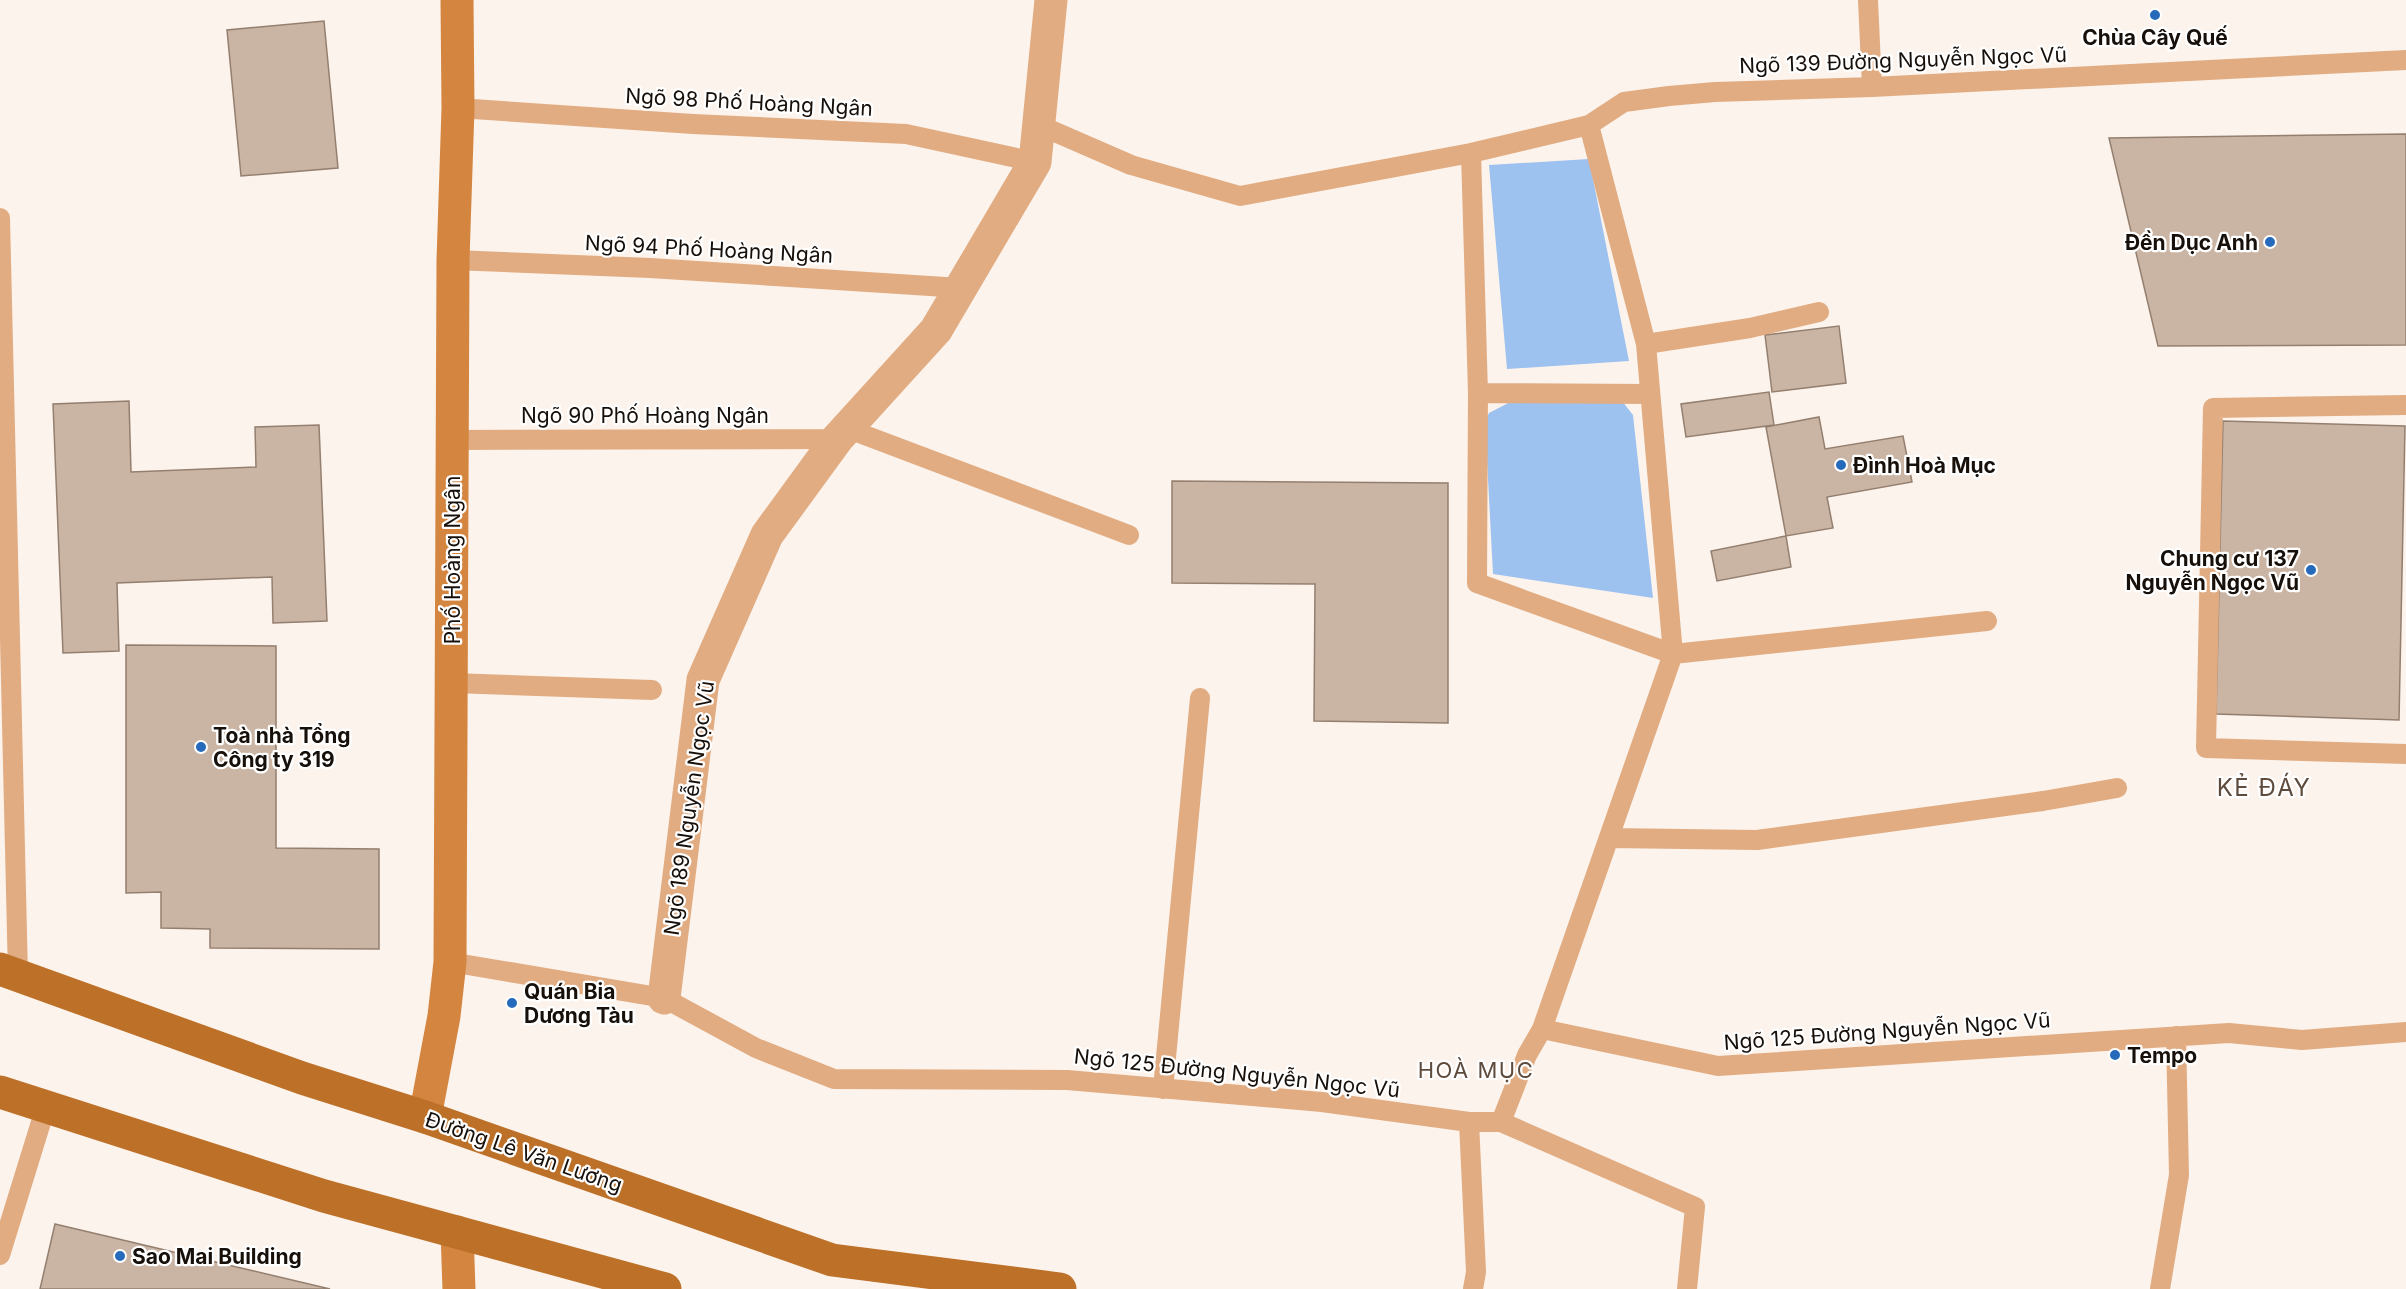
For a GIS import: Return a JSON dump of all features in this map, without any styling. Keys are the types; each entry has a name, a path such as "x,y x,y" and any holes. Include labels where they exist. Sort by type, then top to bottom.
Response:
{"main road":[{"name":"Đường Lê Văn Lương","path":"9,972 302,1078 425,1117 832,1260 1060,1289"},
{"path":"0,1092 324,1196 665,1289"}],"street":[{"name":"Phố Hoàng Ngân","path":"425,1117 444,1016 450,962 453,260 458,108 457,0"},
{"name":"Ngõ 189 Nguyễn Ngọc Vũ","path":"663,998 704,680 767,535 842,434 936,330 1035,162 1051,0"},
{"path":"457,1232 459,1289"}],"lane":[{"path":"1868,0 1872,87"},
{"name":"Ngõ 139 Đường Nguyễn Ngọc Vũ","path":"1039,124 1131,165 1240,196 1471,153 1589,125 1624,102 1669,96 2406,60"},
{"name":"Ngõ 98 Phố Hoàng Ngân","path":"458,108 693,124 906,134 1035,162"},
{"path":"1589,125 1646,344 1673,654 1542,1029 1527,1055 1501,1122 1695,1207 1687,1289"},
{"path":"1471,153 1478,393 1477,583 1673,654 1987,621"},
{"path":"0,218 9,972"},
{"name":"Ngõ 94 Phố Hoàng Ngân","path":"453,260 650,268 961,288"},
{"path":"1646,344 1749,328 1820,312"},
{"path":"1478,393 1650,394"},
{"path":"2406,405 2213,408 2206,748 2406,754"},
{"path":"842,434 1129,535"},
{"name":"Ngõ 90 Phố Hoàng Ngân","path":"453,440 842,434"},
{"path":"452,683 652,690"},
{"path":"1162,1089 1200,699"},
{"path":"1610,838 1757,840 2117,788"},
{"name":"Ngõ 125 Đường Nguyễn Ngọc Vũ","path":"450,962 663,998 756,1048 834,1079 1067,1080 1322,1102 1468,1122 1501,1122"},
{"name":"Ngõ 125 Đường Nguyễn Ngọc Vũ","path":"1542,1029 1718,1066 2229,1033 2302,1040 2406,1032"},
{"path":"2160,1289 2179,1175 2176,1036"},
{"path":"0,1255 46,1106"},
{"path":"1468,1122 1476,1272 1473,1289"}],"water":[{"path":"1589,159 1629,361 1507,369 1489,165"},
{"path":"1514,400 1622,401 1633,415 1653,598 1493,574 1485,422 1489,413"}],"building":[{"path":"324,21 338,168 241,176 227,30"},
{"name":"Đền Dục Anh","path":"2406,134 2406,345 2158,346 2109,138"},
{"path":"1839,326 1846,383 1772,392 1765,335"},
{"path":"1769,392 1774,425 1686,437 1681,404"},
{"path":"129,401 131,472 256,467 255,427 319,425 327,621 273,623 272,577 117,583 119,651 63,653 53,404"},
{"name":"Đình Hoà Mục","path":"1819,417 1825,449 1903,436 1912,482 1827,497 1833,528 1786,536 1766,427"},
{"name":"Chung cư 137 Nguyễn Ngọc Vũ","path":"2223,421 2405,426 2399,720 2216,714"},
{"path":"1172,481 1448,483 1448,723 1314,721 1315,584 1172,583"},
{"path":"1786,536 1791,567 1717,581 1711,551"},
{"name":"Toà nhà Tổng Công ty 319","path":"126,645 276,646 276,848 379,849 379,949 210,948 210,929 161,928 161,892 126,893"},
{"name":"Sao Mai Building","path":"55,1224 330,1289 40,1289"}],"place":[{"name":"Chùa Cây Quế","path":"2155,15"},
{"name":"Đền Dục Anh","path":"2270,242"},
{"name":"Đình Hoà Mục","path":"1841,465"},
{"name":"Chung cư 137 Nguyễn Ngọc Vũ","path":"2311,570"},
{"name":"Toà nhà Tổng Công ty 319","path":"201,747"},
{"name":"Quán Bia Dương Tàu","path":"512,1003"},
{"name":"Tempo","path":"2115,1055"},
{"name":"Sao Mai Building","path":"120,1256"}],"district":[{"name":"KẺ ĐÁY","path":"2264,787"},
{"name":"HOÀ MỤC","path":"1476,1070"}]}
